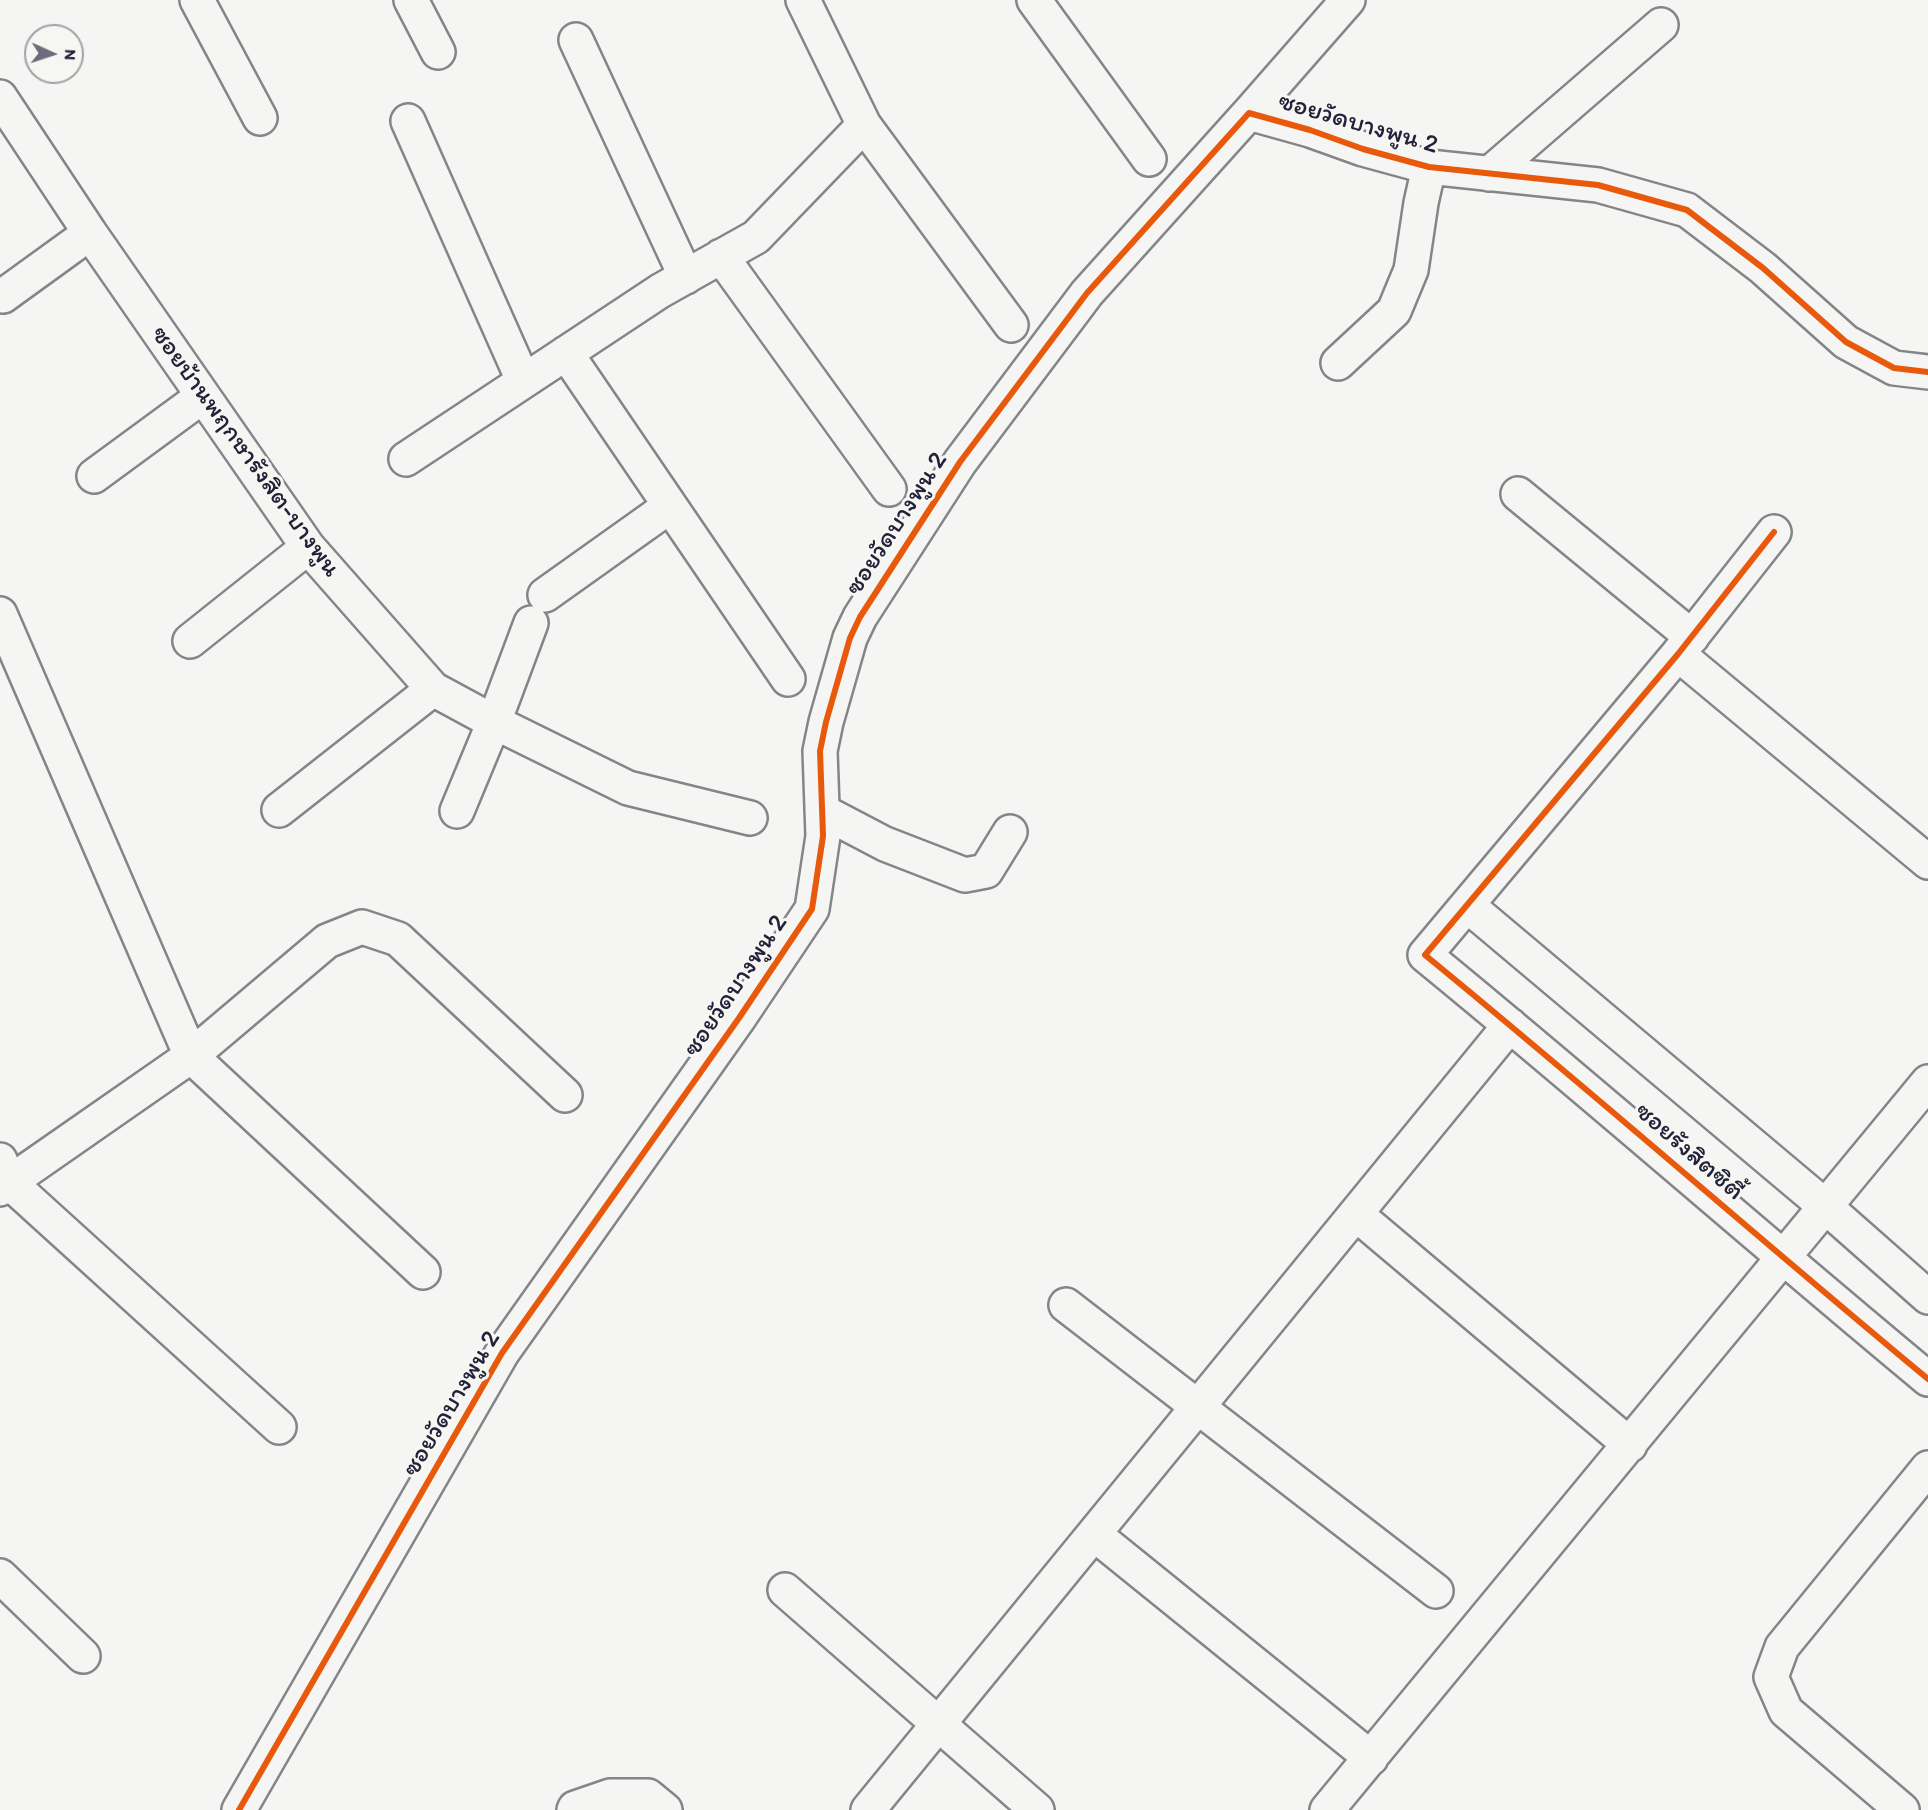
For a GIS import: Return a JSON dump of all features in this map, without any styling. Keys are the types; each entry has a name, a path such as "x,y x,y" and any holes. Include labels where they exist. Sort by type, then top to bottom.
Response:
{"street":[{"path":"197,0 260,118"},
{"path":"411,0 438,52"},
{"path":"803,0 864,125 1011,325"},
{"path":"1034,0 1149,159"},
{"path":"1249,113 1348,0"},
{"path":"1489,174 1661,25"},
{"path":"576,40 686,277"},
{"name":"ซอยบ้านพฤกษารังสิต-บางพูน","path":"0,98 90,233 308,547 433,689 494,722 628,788 750,818"},
{"name":"ซอยวัดบางพูน 2","path":"239,1810 502,1353 739,1018 812,909 823,836 820,751 850,638 860,617 960,462 1087,293 1249,113 1429,167 1598,185 1687,210 1763,268 1846,342 1894,368 1928,372"},
{"path":"408,121 523,380"},
{"path":"406,459 660,291 756,237 864,125"},
{"path":"1338,363 1394,311 1411,270 1429,167"},
{"path":"3,297 90,233"},
{"path":"721,256 889,489"},
{"path":"566,353 788,679"},
{"path":"94,476 203,396"},
{"path":"1518,494 1928,862"},
{"path":"457,811 538,609 670,506"},
{"path":"1467,905 1685,645 1774,532"},
{"path":"190,640 308,547"},
{"path":"0,614 191,1056 423,1272"},
{"path":"279,810 433,689"},
{"path":"822,811 885,844 965,875 986,871 1010,832"},
{"name":"ซอยรังสิตซิตี้","path":"1928,1297 1826,1207 1467,905 1425,955 1928,1379"},
{"path":"279,1427 3,1177 191,1056 327,941 362,927 398,939 565,1095"},
{"path":"868,1810 1510,1025"},
{"path":"1328,1810 1928,1082"},
{"path":"1356,1214 1630,1445"},
{"path":"1066,1305 1436,1591"},
{"path":"1902,1810 1786,1711 1771,1677 1782,1647 1928,1468"},
{"path":"1094,1534 1371,1758"},
{"path":"0,1576 83,1656"},
{"path":"785,1590 1036,1810"},
{"path":"574,1810 610,1796 648,1796 664,1810"}],"cycle path":[{"path":"239,1810 502,1353 739,1018 812,909 823,836 820,751 850,638 860,617 960,462 1087,293 1249,113 1429,167 1598,185 1687,210 1763,268 1846,342 1894,368 1928,372"},
{"path":"1774,532 1678,654 1425,955 1928,1379"}]}
